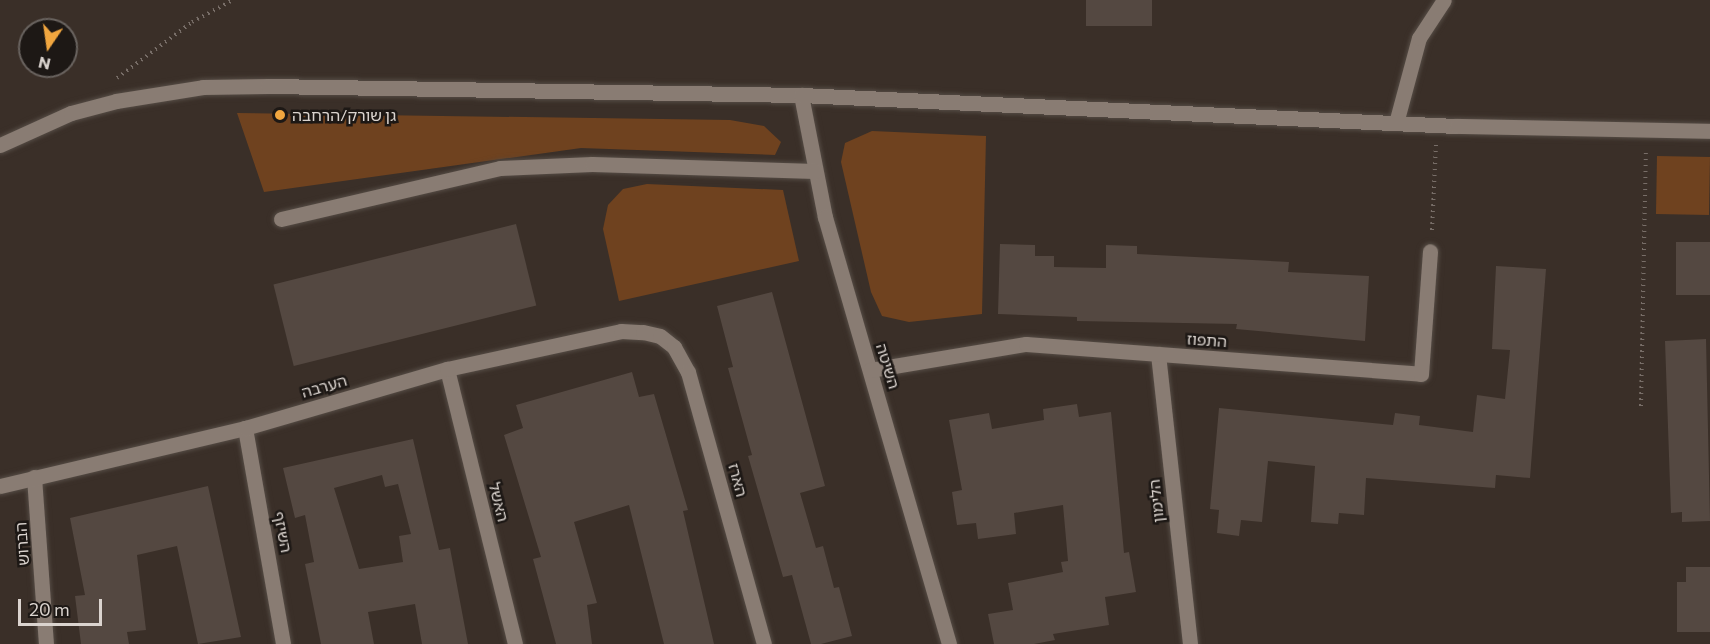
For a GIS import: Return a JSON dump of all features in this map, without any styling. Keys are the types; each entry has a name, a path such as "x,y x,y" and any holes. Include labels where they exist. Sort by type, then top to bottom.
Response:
{"street":[{"path":"1396,123 1419,38 1444,0"},
{"path":"0,145 71,113 155,93 203,87 385,85 801,96 1396,123 1710,131"},
{"name":"השיטה","path":"801,96 815,171 949,644"},
{"path":"281,219 500,168 592,164 815,171"},
{"name":"התפוז","path":"870,370 1026,344 1421,374 1430,251"},
{"name":"הערבה","path":"0,486 245,428 447,369 621,331 660,336"},
{"name":"הארז","path":"660,336 674,347 688,372 764,644"},
{"name":"הלימון","path":"1158,354 1190,644"},
{"name":"האשל","path":"447,369 515,644"},
{"name":"השיזף","path":"245,428 283,644"},
{"name":"הברוש","path":"34,477 46,644"}],"path":[{"path":"108,85 192,22 233,0"},
{"path":"1430,251 1437,124"},
{"path":"1641,406 1646,130"}],"shaded area":[{"path":"237,113 730,120 764,126 781,142 775,155 581,148 264,192"},
{"path":"872,131 986,136 982,314 909,322 882,316 871,292 841,162 845,143"},
{"path":"1657,156 1710,157 1709,215 1656,214"},
{"path":"647,184 783,190 799,261 619,301 603,229 608,205 623,189"}],"building":[{"path":"1086,0 1152,0 1152,26 1086,26"},
{"path":"516,224 536,306 294,366 273,284"},
{"path":"1676,242 1710,242 1710,295 1676,295"},
{"path":"1000,244 1035,245 1035,256 1054,256 1054,267 1106,268 1106,245 1137,246 1137,254 1289,262 1288,272 1369,276 1365,341 1236,329 1237,324 1077,321 1077,317 998,314"},
{"path":"1496,266 1546,269 1530,478 1496,475 1495,488 1366,478 1364,515 1339,513 1338,524 1311,522 1315,466 1268,461 1262,522 1241,520 1239,536 1217,533 1219,510 1210,509 1219,408 1393,425 1395,413 1420,416 1419,425 1473,432 1477,395 1505,399 1510,350 1492,349"},
{"path":"772,292 825,486 800,493 816,548 823,546 834,588 839,587 852,636 821,644 811,644 792,575 783,577 748,456 752,455 728,368 733,367 717,306"},
{"path":"1706,339 1710,521 1682,522 1682,512 1671,513 1665,341"},
{"path":"632,372 639,397 654,394 688,510 683,511 714,644 664,644 629,505 574,522 597,603 587,605 592,644 556,644 533,559 541,557 504,435 523,428 516,405"},
{"path":"1077,404 1079,417 1111,412 1124,553 1129,552 1136,592 1105,597 1109,625 1053,634 1055,640 1034,644 994,644 988,614 1013,610 1008,583 1063,572 1061,562 1068,561 1063,505 1014,513 1016,534 978,539 976,523 957,525 952,492 962,490 949,420 989,413 992,429 1044,420 1043,409"},
{"path":"413,439 439,550 450,548 468,644 422,644 415,604 368,612 374,644 321,644 305,564 314,562 305,515 295,518 283,468","holes":["382,475 385,487 398,484 411,534 399,536 403,562 359,569 334,488"]},
{"path":"208,486 241,637 198,644 177,546 137,555 146,630 127,632 129,644 81,644 75,596 85,595 70,518"},
{"path":"1686,567 1710,567 1710,632 1677,632 1677,582 1686,582"}],"place":[{"name":"גן שורק/הרחבה","path":"280,115"}]}
